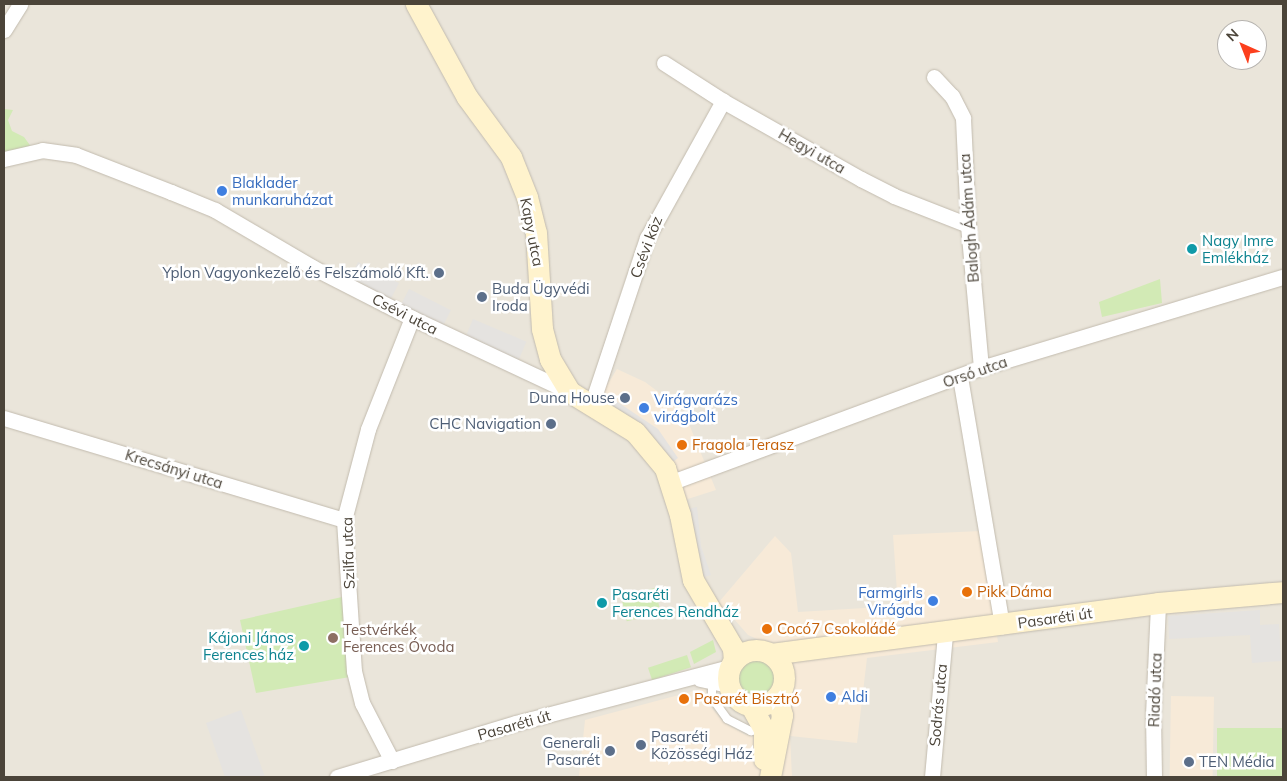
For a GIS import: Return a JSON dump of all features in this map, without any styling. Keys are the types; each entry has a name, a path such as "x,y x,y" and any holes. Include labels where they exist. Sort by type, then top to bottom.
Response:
{"street":[{"path":"4,30 20,4"},
{"name":"Kapy utca","path":"416,4 452,73 511,157 527,197 536,233 546,347 570,392"},
{"name":"Hegyi utca","path":"664,63 723,101 894,196 968,225"},
{"name":"Balogh Ádám utca","path":"934,76 952,96 963,118 968,225 981,368"},
{"name":"Csévi köz","path":"592,403 647,238 723,101"},
{"name":"Csévi utca","path":"4,159 42,150 76,155 215,210 312,267 412,318 592,403 646,443 672,482 685,554 701,596 733,648 727,673"},
{"name":"Orsó utca","path":"672,482 981,368 1283,277"},
{"name":"Szilfa utca","path":"392,761 362,703 354,671 344,520 368,429 412,318"},
{"path":"960,377 1002,626"},
{"name":"Krecsányi utca","path":"4,418 344,520"},
{"name":"Pasaréti út","path":"766,652 828,648 945,634 1158,603 1283,592"},
{"name":"Csévi utca","path":"701,596 766,652"},
{"name":"Riadó utca","path":"1154,777 1153,715 1158,603"},
{"name":"Sodrás utca","path":"932,777 945,634"},
{"name":"Pasaréti út","path":"781,698 801,661 828,648"},
{"path":"770,777 781,698 782,665 766,652 741,654 727,673 737,699 751,706 767,704 781,698"},
{"name":"Pasaréti út","path":"337,777 516,723 694,679 727,673"},
{"path":"751,706 764,729 764,777"}],"lane":[{"path":"727,673 712,698 728,719 752,731 764,729 781,698"}],"shaded area":[{"path":"4,4 1283,4 1283,777 4,777"},
{"path":"358,262 399,283 391,299 350,278"},
{"path":"409,289 451,310 443,326 401,305"},
{"path":"473,319 526,342 519,360 465,337"},
{"path":"617,369 645,382 672,402 689,424 716,490 669,505 659,477 644,455 619,432 589,415"},
{"path":"610,397 658,429 678,458 665,468 603,410"},
{"path":"697,507 701,546 711,575 693,580 679,511"},
{"path":"981,531 998,642 867,658 857,743 790,736 792,777 579,777 585,720 705,688 711,707 724,723 744,734 777,743 794,646 773,646 748,635 719,602 775,536 791,553 798,612 898,606 893,535"},
{"path":"1260,610 1260,625 1279,624 1281,661 1252,663 1250,635 1169,639 1168,616"},
{"path":"1171,696 1214,697 1213,777 1170,777"},
{"path":"241,710 265,777 225,777 206,723"}],"green space":[{"path":"4,109 13,110 8,120 12,131 24,137 32,148 4,156"},
{"path":"1160,279 1162,303 1102,317 1099,302"},
{"path":"655,588 661,613 627,621 621,596"},
{"path":"342,597 350,677 256,693 240,620"},
{"path":"713,640 716,652 694,664 690,652"},
{"path":"687,655 691,667 652,680 648,668"},
{"path":"756,657 771,663 777,678 771,693 756,699 741,693 735,678 741,663"},
{"path":"1217,728 1283,728 1283,777 1217,777"}],"place":[{"name":"Blaklader munkaruházat","path":"222,191"},
{"name":"Nagy Imre Emlékház","path":"1192,249"},
{"name":"Yplon Vagyonkezelő és Felszámoló Kft.","path":"439,273"},
{"name":"Buda Ügyvédi Iroda","path":"482,297"},
{"name":"Duna House","path":"625,398"},
{"name":"Virágvarázs virágbolt","path":"644,408"},
{"name":"CHC Navigation","path":"551,424"},
{"name":"Fragola Terasz","path":"682,445"},
{"name":"Pikk Dáma","path":"967,592"},
{"name":"Farmgirls Virágda","path":"933,601"},
{"name":"Pasaréti Ferences Rendház","path":"602,603"},
{"name":"Cocó7 Csokoládé","path":"767,629"},
{"name":"Testvérkék Ferences Óvoda","path":"333,638"},
{"name":"Kájoni János Ferences ház","path":"304,646"},
{"name":"Aldi","path":"831,697"},
{"name":"Pasarét Bisztró","path":"684,699"},
{"name":"Pasaréti Közösségi Ház","path":"641,745"},
{"name":"Generali Pasarét","path":"610,751"},
{"name":"TEN Média","path":"1189,762"}]}
